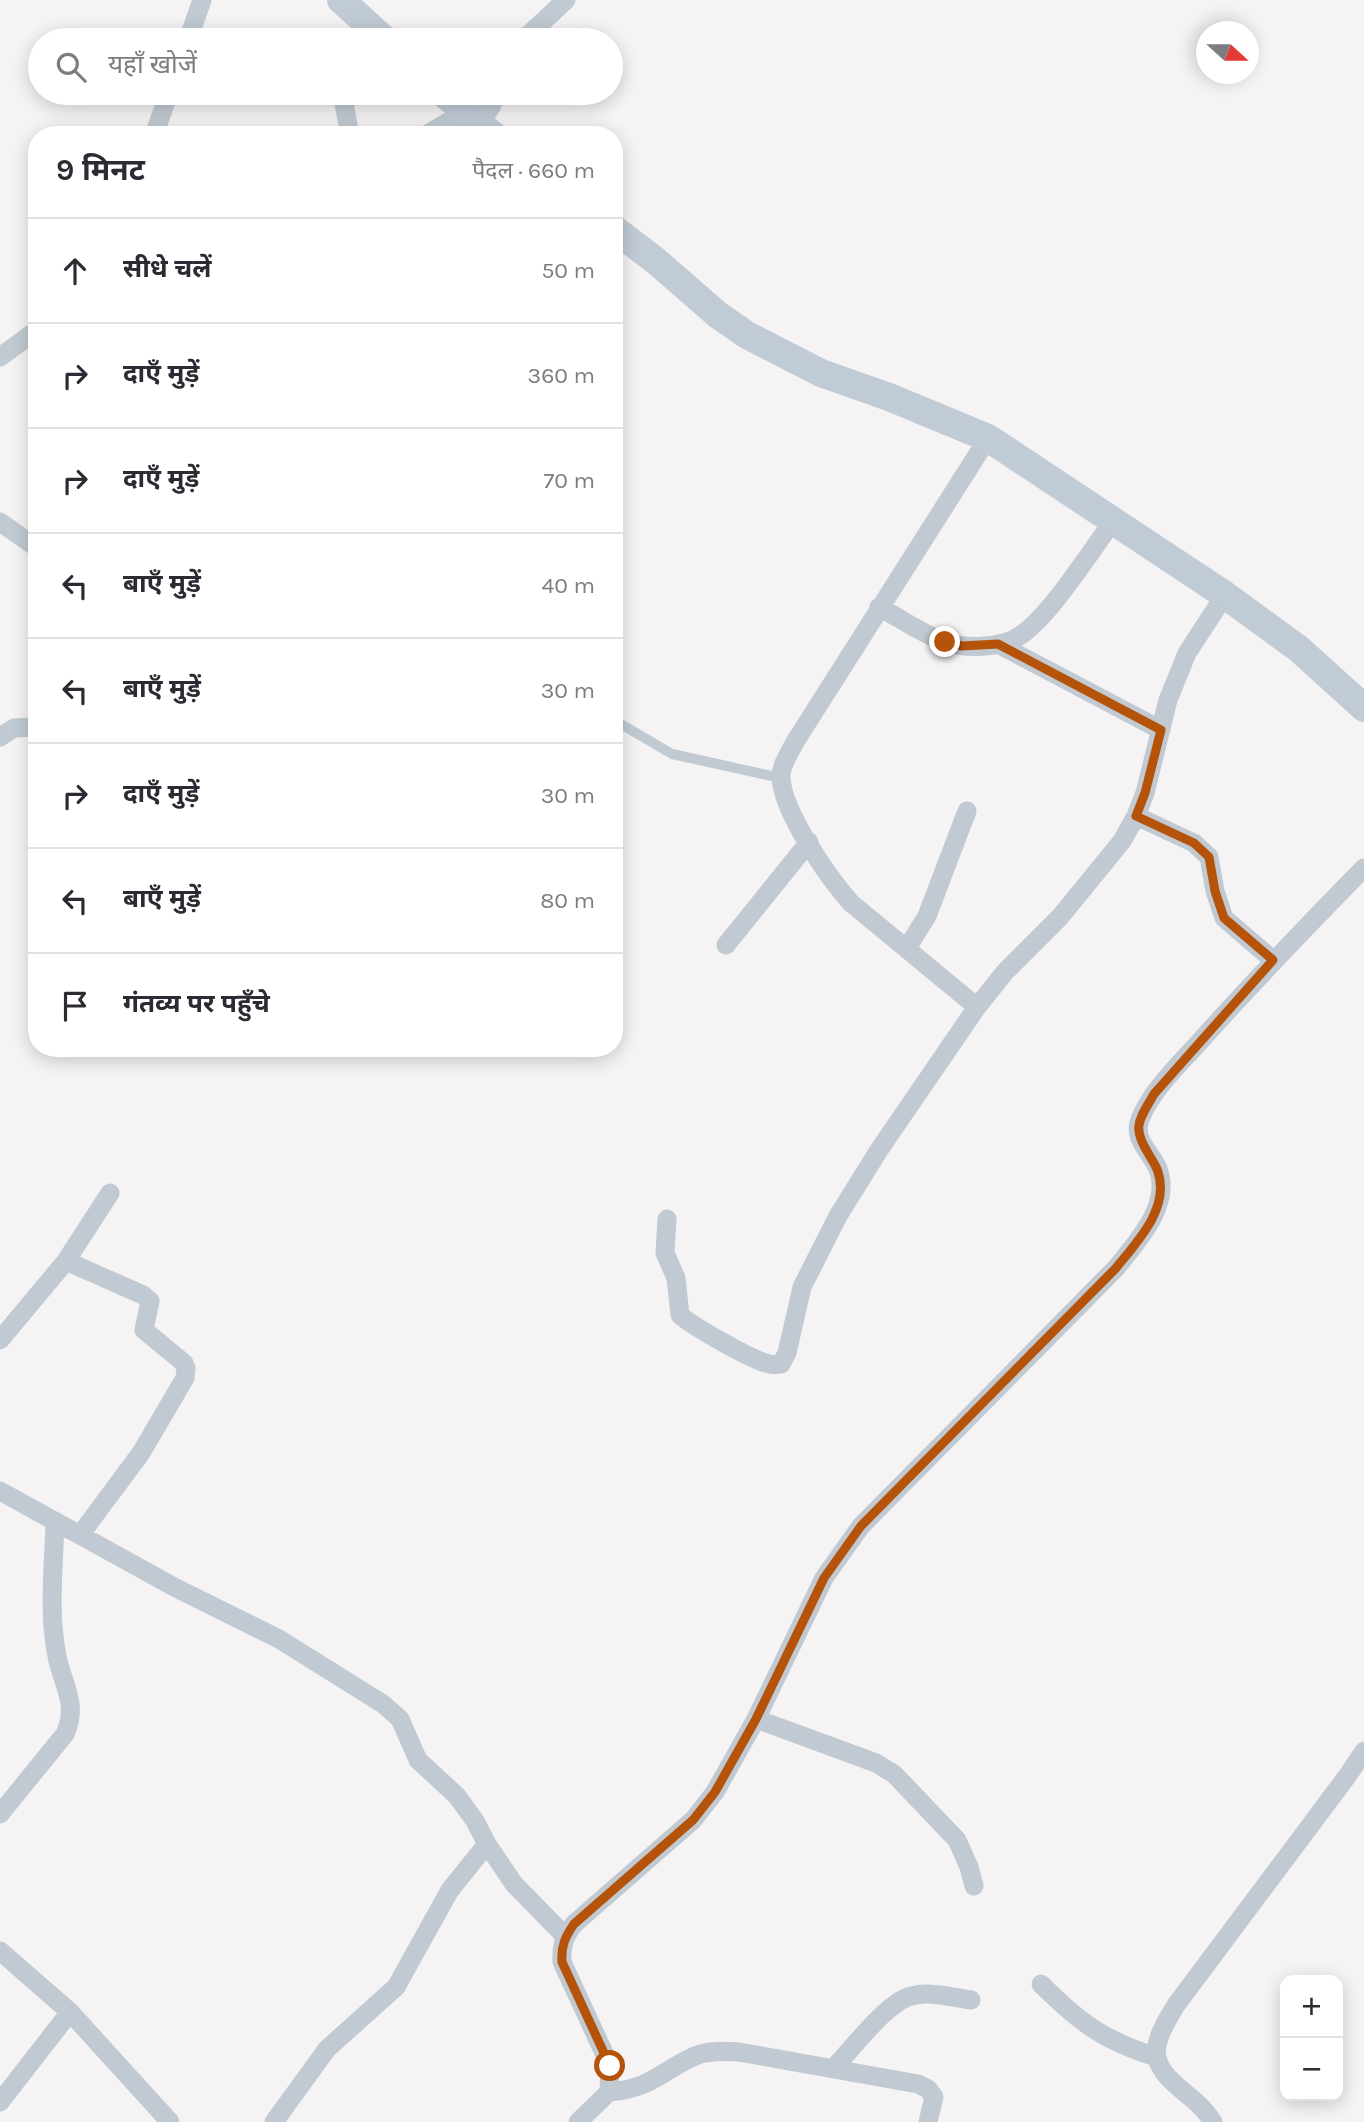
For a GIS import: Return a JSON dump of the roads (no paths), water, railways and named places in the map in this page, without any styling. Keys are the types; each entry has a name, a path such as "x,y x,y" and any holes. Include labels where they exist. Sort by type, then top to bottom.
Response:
{"street":[{"path":"192,28 202,0"},
{"path":"341,0 372,28"},
{"path":"534,28 566,0"},
{"path":"157,126 165,105"},
{"path":"345,105 349,126"},
{"path":"457,105 479,123 492,105"},
{"path":"623,236 718,315 747,335 821,373 889,397 988,438 1225,596 1298,649 1364,708"},
{"path":"0,357 28,337"},
{"path":"977,1007 851,902 835,884 786,803 781,778 782,769 795,742 988,438"},
{"path":"879,607 945,642 962,646 998,644 1018,636 1043,613 1113,521"},
{"path":"0,522 28,542"},
{"path":"667,1219 665,1253 676,1278 680,1315 690,1324 757,1359 770,1365 781,1364 787,1353 802,1287 838,1216 878,1150 977,1007 1005,972 1060,917 1122,841 1145,793 1168,700 1187,653 1225,596"},
{"path":"998,644 1161,730"},
{"path":"0,737 14,728 28,727"},
{"path":"907,948 927,916 967,811"},
{"path":"1136,816 1194,843 1209,857 1215,891 1224,918 1273,960"},
{"path":"726,945 809,842"},
{"path":"609,2092 610,2066 562,1962 561,1948 565,1936 574,1924 693,1820 715,1792 756,1719 824,1578 861,1526 1116,1268 1139,1239 1154,1215 1160,1198 1158,1170 1139,1138 1137,1127 1154,1094 1273,960 1364,868"},
{"path":"0,1340 66,1261 110,1193"},
{"path":"66,1261 143,1295 150,1301 144,1330 187,1368 185,1378 141,1453 80,1535"},
{"path":"0,1491 176,1588 279,1639 383,1704 400,1720 418,1760 457,1796 514,1884 565,1936"},
{"path":"3,1805 65,1734 70,1723 70,1695 57,1657 52,1617 55,1521"},
{"path":"756,1719 876,1763 894,1774 957,1840 974,1886"},
{"path":"1213,2122 1202,2107 1167,2076 1156,2057 1163,2028 1176,2005 1364,1751"},
{"path":"274,2122 327,2049 396,1987 450,1890 487,1844"},
{"path":"0,1951 70,2012 170,2122"},
{"path":"1041,1984 1071,2014 1103,2037 1156,2057"},
{"path":"833,2069 899,2001 928,1994 971,2000"},
{"path":"0,2102 70,2012"},
{"path":"578,2122 609,2092 627,2090 655,2080 697,2054 717,2051 739,2052 918,2084 928,2089 934,2097 928,2122"}],"lane":[{"path":"623,725 672,754 781,778"}]}
